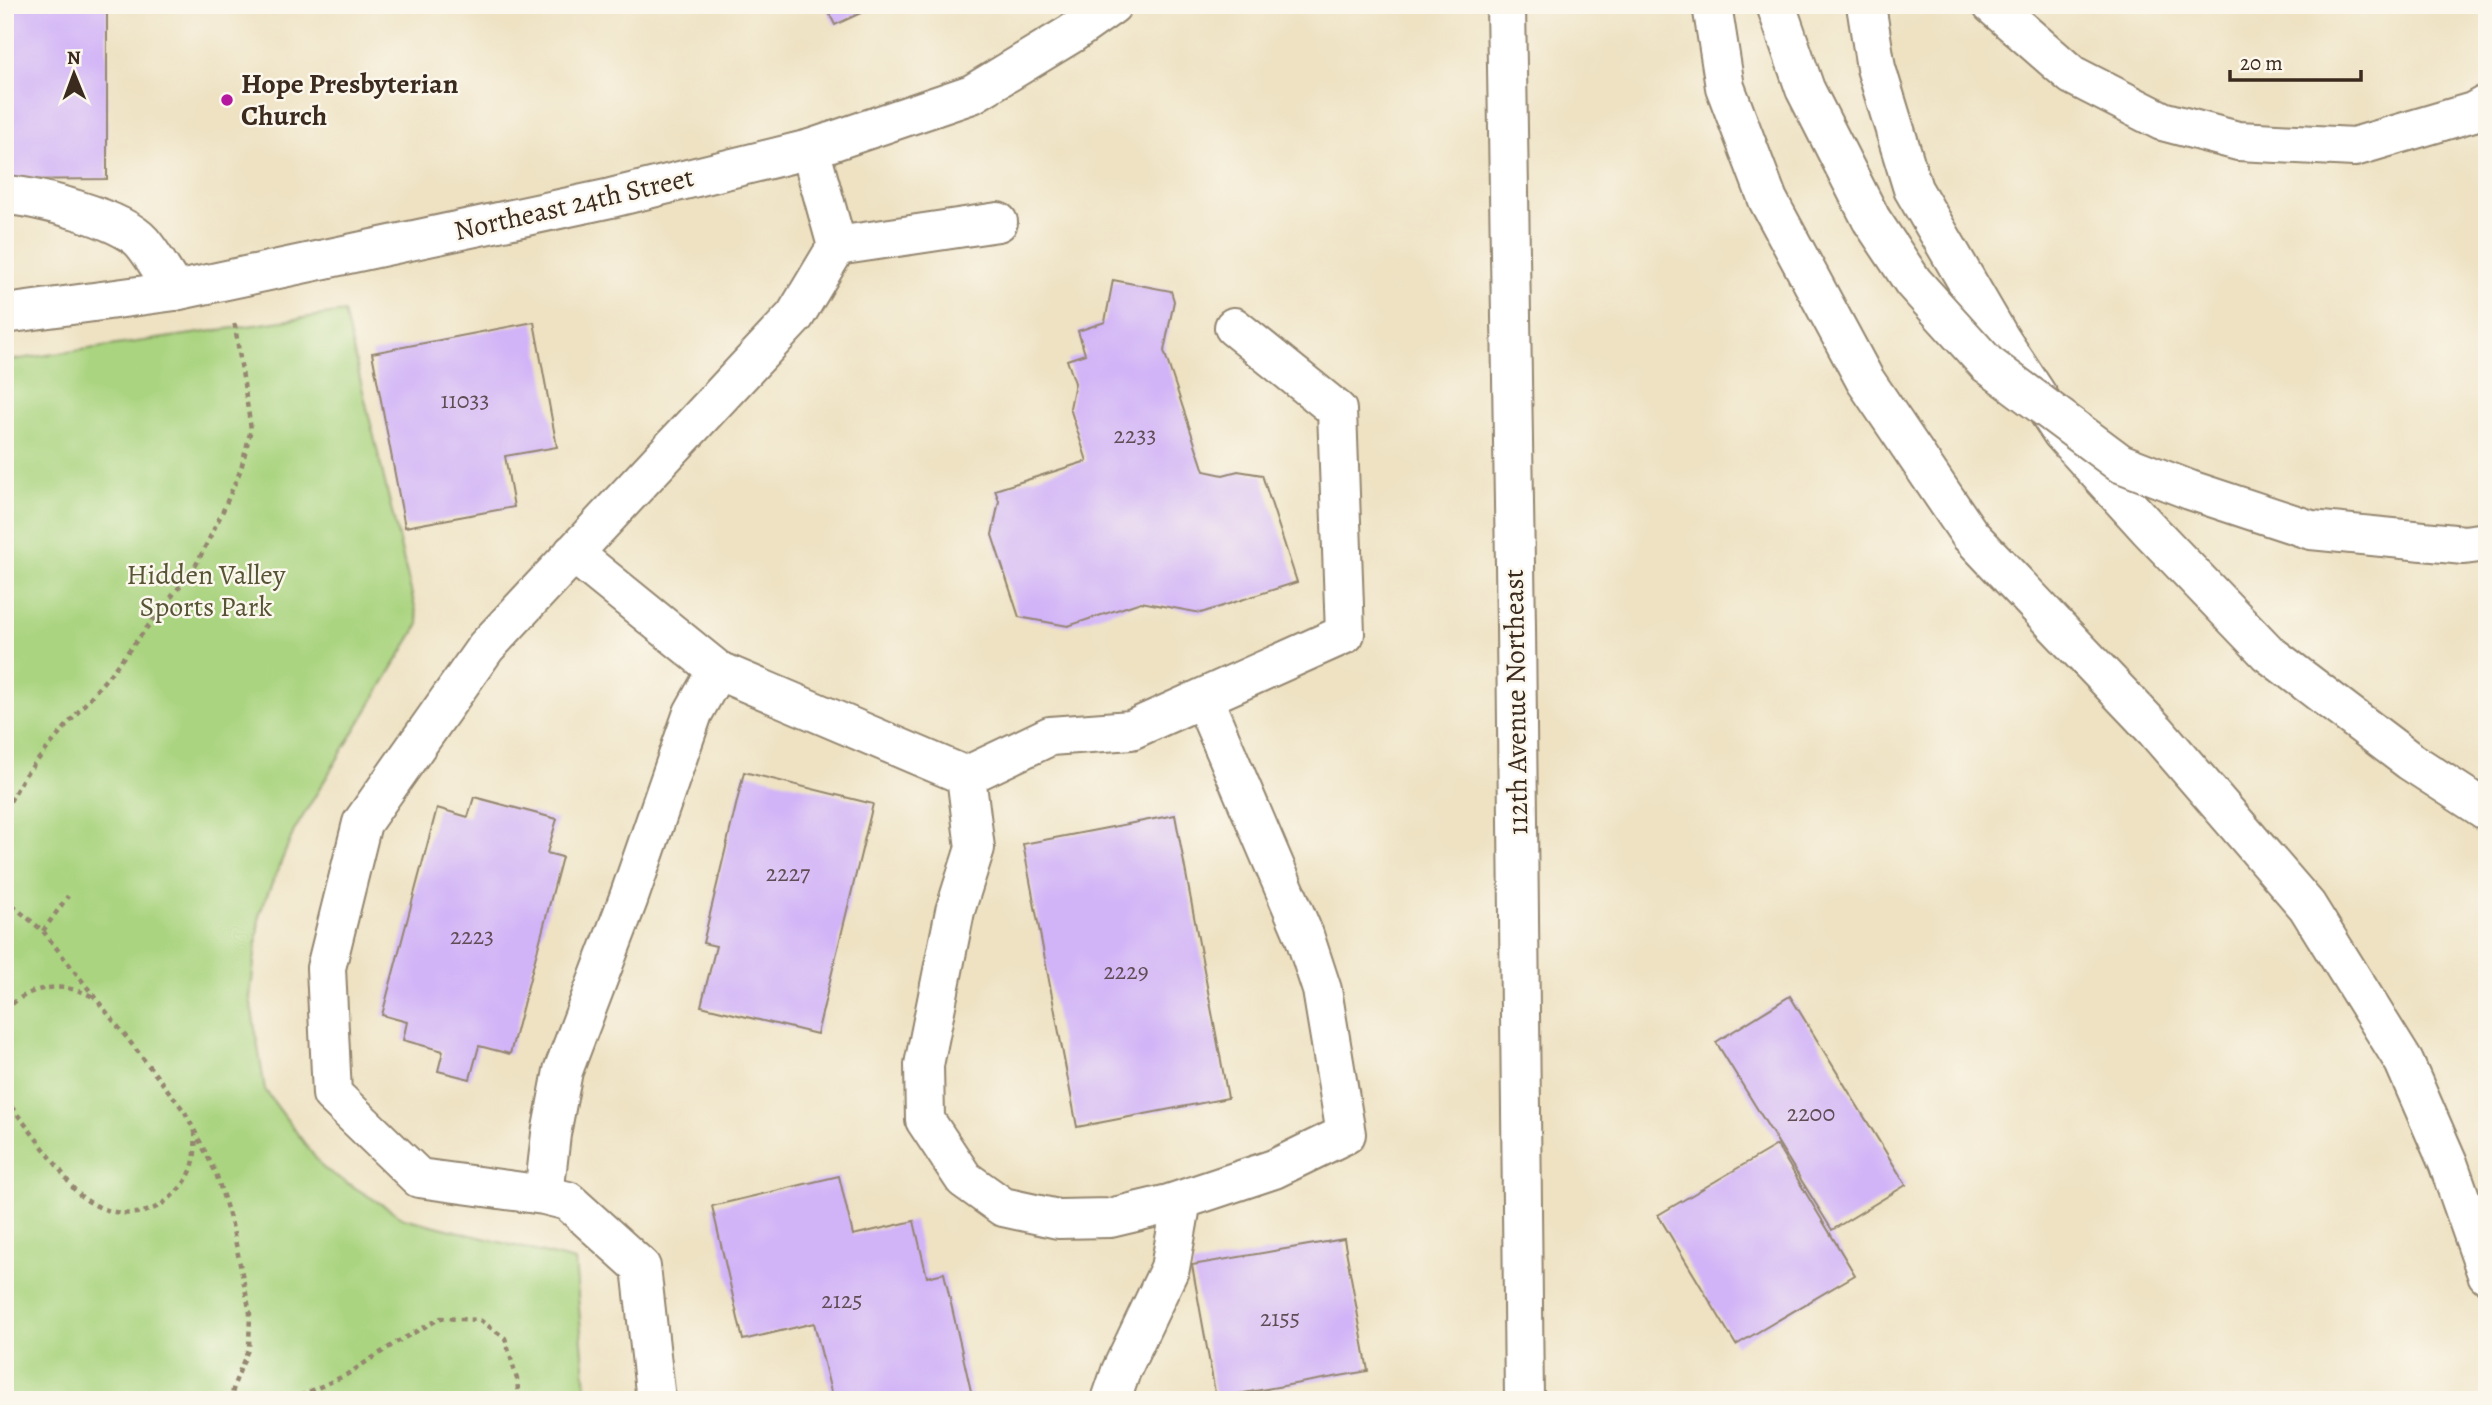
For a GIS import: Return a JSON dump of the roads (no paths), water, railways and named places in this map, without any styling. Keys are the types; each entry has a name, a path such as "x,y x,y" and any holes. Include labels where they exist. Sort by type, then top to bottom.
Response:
{"main road":[{"name":"Northeast 24th Street","path":"5,314 175,291 611,198 810,149 972,94 1071,34 1112,5"},
{"name":"112th Avenue Northeast","path":"1506,5 1524,1400"},
{"path":"1712,5 1725,87 1768,200 1865,380 1970,535 2156,731 2307,906 2404,1062 2448,1163 2487,1274"},
{"path":"1776,5 1805,89 1871,219 1913,282 1987,364 2120,463 2190,490 2311,530 2463,545 2487,542"},
{"path":"1866,5 1876,68 1913,190 2001,340 2062,433 2148,528 2268,653 2410,761 2487,811"},
{"path":"1992,5 2072,75 2162,121 2238,141 2354,147 2473,112 2487,104"},
{"path":"656,1400 641,1267 568,1201 544,1195 419,1178 332,1094 326,968 362,823 486,647 795,316 837,246 810,149"},
{"path":"5,195 51,203 117,224 141,240 175,291"},
{"path":"837,246 998,222"},
{"path":"573,553 717,670 966,776 1050,736 1131,730 1345,634 1338,410 1234,327"},
{"path":"544,1195 551,1135 563,1071 628,900 693,713 717,670"},
{"path":"966,776 975,848 955,911 924,1065 925,1120 964,1178 1003,1207 1058,1219 1110,1219 1182,1200 1274,1169 1346,1134 1322,990 1304,935 1203,698"},
{"path":"1111,1400 1121,1371 1170,1268 1182,1200"}],"place":[{"name":"Hope Presbyterian Church","path":"227,100"}],"park label":[{"name":"Hidden Valley Sports Park","path":"206,591"}]}
